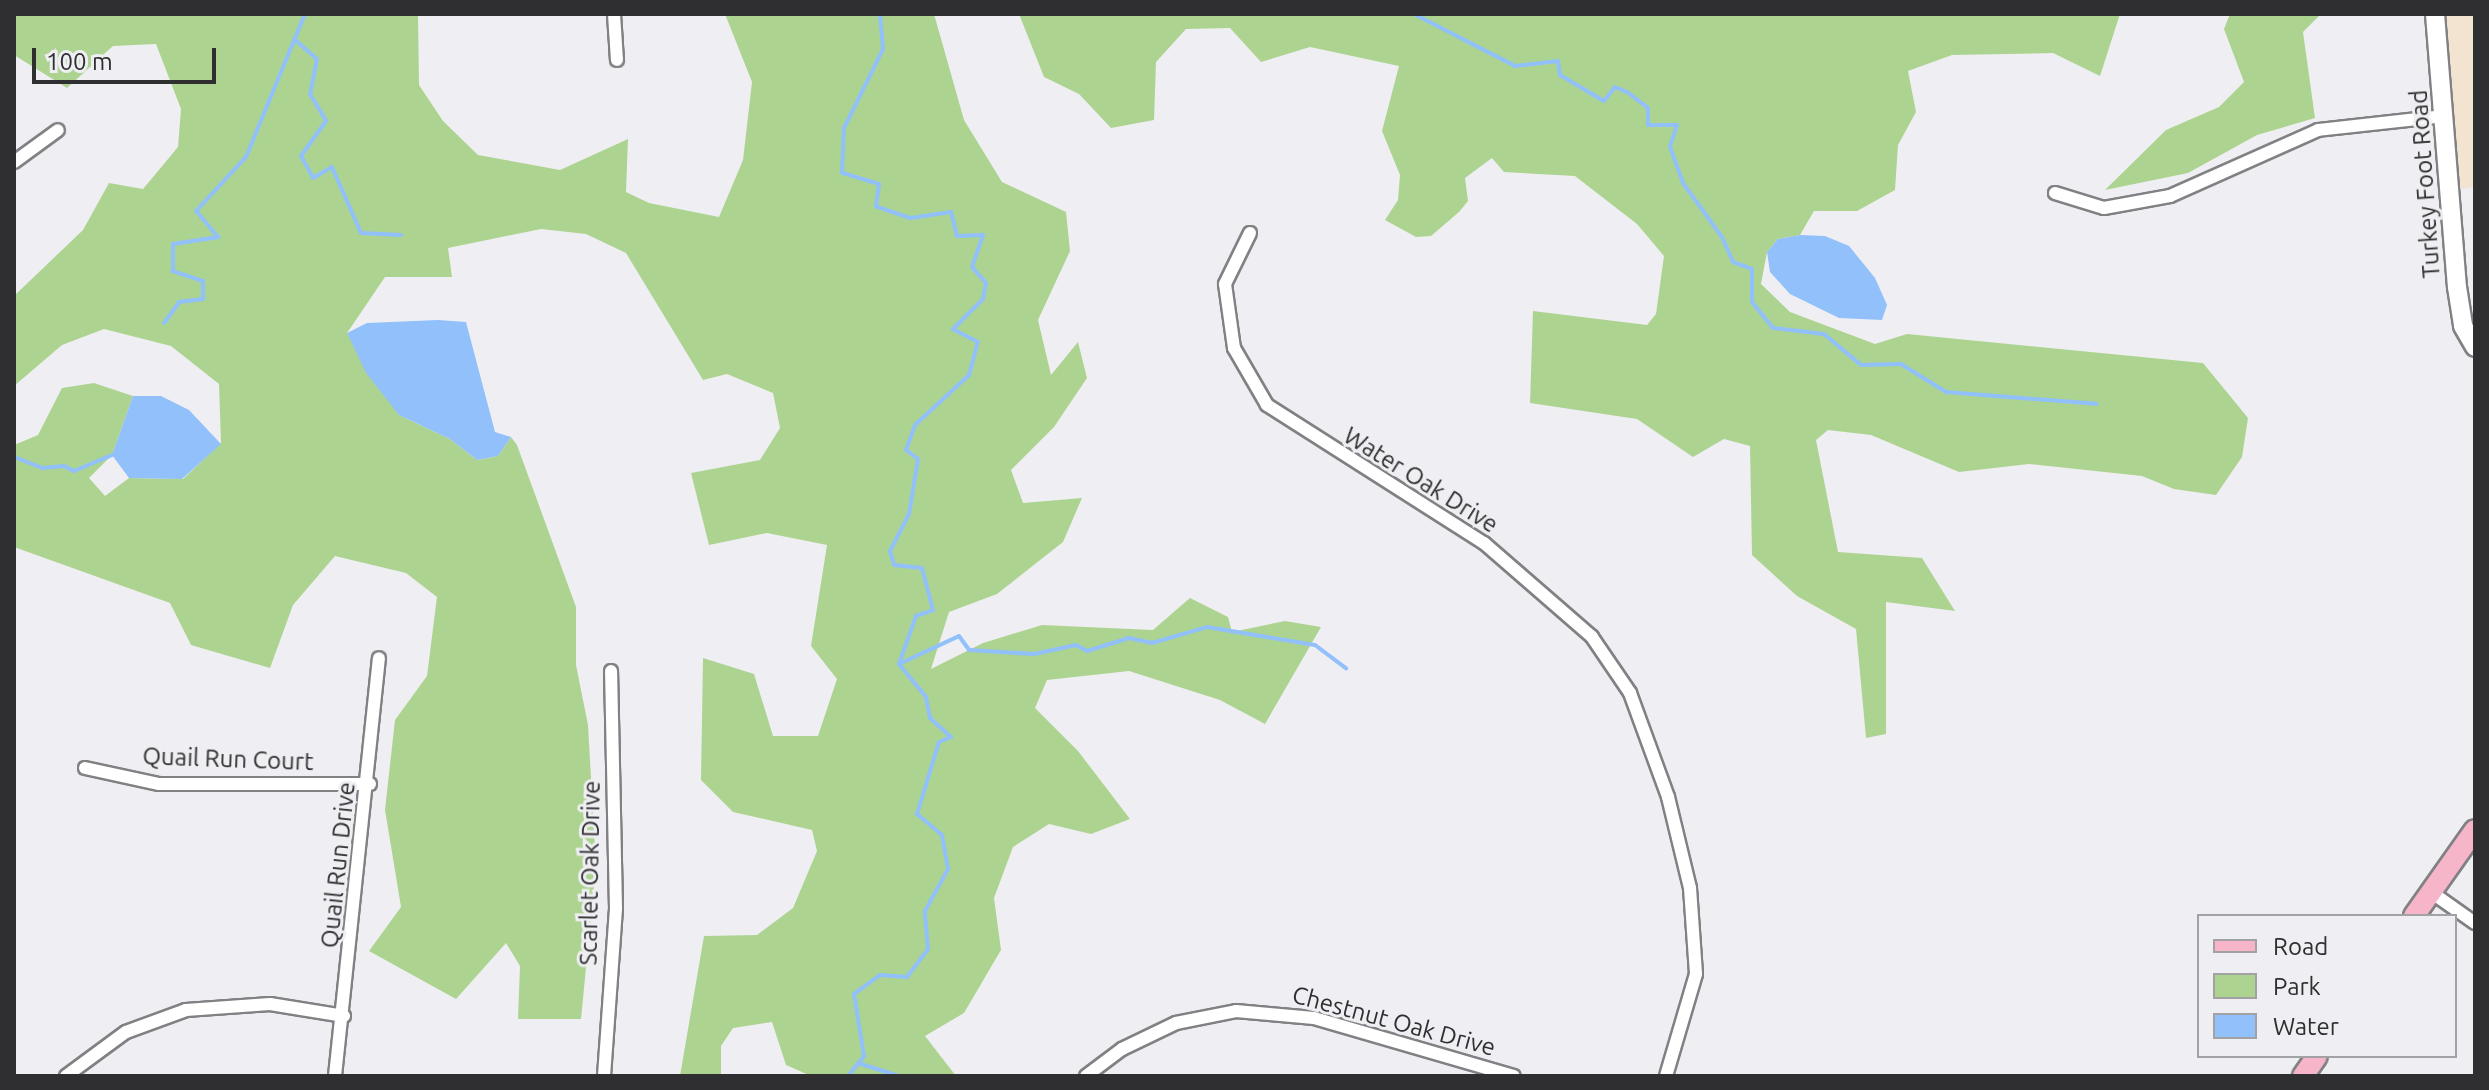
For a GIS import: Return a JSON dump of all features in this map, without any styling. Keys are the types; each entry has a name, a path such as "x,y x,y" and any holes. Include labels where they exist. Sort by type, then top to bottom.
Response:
{"main road":[{"path":"2415,914 2475,830"},
{"path":"2303,1076 2316,1058"}],"street":[{"path":"614,14 617,60"},
{"name":"Turkey Foot Road","path":"2435,14 2457,287 2463,326 2475,347"},
{"path":"2055,193 2104,208 2170,196 2318,130 2445,116"},
{"path":"14,162 58,130"},
{"name":"Water Oak Drive","path":"1250,233 1225,284 1234,348 1267,405 1484,543 1592,637 1630,693 1668,797 1690,888 1696,974 1666,1076"},
{"name":"Quail Run Drive","path":"335,1076 370,784 379,658"},
{"name":"Scarlet Oak Drive","path":"604,1076 616,908 611,671"},
{"name":"Quail Run Court","path":"85,768 159,784 370,784"},
{"path":"2431,892 2475,923"},
{"path":"66,1076 126,1032 186,1010 270,1004 344,1016"},
{"name":"Chestnut Oak Drive","path":"1086,1076 1122,1049 1176,1023 1236,1011 1314,1018 1514,1076"}],"shaded area":[{"path":"2441,14 2475,14 2475,187 2461,189"}],"green space":[{"path":"14,14 418,14 419,85 443,121 478,155 560,170 628,139 626,192 649,203 719,217 743,160 752,82 725,14 934,14 964,120 1002,182 1066,212 1070,251 1038,320 1051,375 1078,342 1087,378 1054,427 1011,470 1023,503 1082,498 1063,542 997,594 949,612 931,669 983,643 1042,625 1153,630 1190,598 1228,617 1232,632 1285,621 1321,627 1265,724 1220,700 1129,671 1047,680 1035,708 1078,751 1130,819 1091,834 1049,824 1013,847 994,898 1001,950 964,1013 925,1036 956,1076 811,1076 786,1065 772,1022 733,1028 721,1046 721,1076 680,1076 704,936 757,935 793,908 817,851 812,830 733,812 701,780 703,658 754,674 773,736 818,736 837,679 811,646 827,545 767,533 709,545 691,473 760,460 780,428 773,393 727,374 703,380 626,253 586,234 541,229 448,248 452,277 385,277 347,333 399,415 450,439 477,460 498,456 511,437 517,445 576,607 576,665 588,725 596,866 581,1019 518,1019 520,966 506,943 456,999 369,951 401,907 385,810 395,720 427,676 437,597 406,573 335,556 293,605 270,668 191,645 170,603 14,547 14,445 38,435 62,388 94,383 133,396 112,455 89,478 105,496 129,478 183,479 221,443 219,384 171,346 104,329 62,345 14,386 14,296 83,230 109,183 143,189 178,147 181,109 156,44 113,46 67,88 14,55"},
{"path":"1019,14 2120,14 2100,76 2053,53 1952,55 1908,71 1916,112 1898,145 1895,190 1857,211 1814,211 1800,235 1778,239 1767,252 1761,284 1790,312 1875,344 1907,334 2203,363 2248,418 2242,457 2216,495 2174,489 2142,476 2029,464 1959,472 1871,435 1828,430 1816,440 1838,552 1922,558 1955,611 1886,602 1886,734 1866,738 1856,629 1797,596 1752,555 1750,446 1724,439 1693,457 1637,419 1530,403 1533,311 1647,325 1656,314 1664,256 1637,224 1575,176 1504,172 1492,158 1465,178 1468,201 1459,212 1431,236 1416,237 1385,220 1398,200 1400,175 1382,131 1399,66 1310,47 1261,62 1230,28 1186,29 1156,62 1154,120 1111,128 1079,94 1044,77"},
{"path":"2230,14 2321,14 2303,32 2315,118 2257,135 2188,173 2105,190 2166,130 2219,107 2244,82 2224,29"}],"water":[{"path":"1800,235 1825,236 1849,246 1875,278 1887,305 1882,320 1839,318 1790,294 1770,272 1767,252 1778,239"},
{"path":"466,322 495,432 511,437 498,456 477,460 450,439 399,415 366,373 347,333 367,323"},
{"path":"133,396 161,396 189,410 221,444 182,479 129,478 112,455"}],"waterway":[{"path":"164,323 179,302 203,299 203,281 173,271 173,244 218,237 196,211 246,157 305,14"},
{"path":"848,1076 864,1056 854,994 880,975 907,977 928,949 925,911 948,869 942,835 917,814 939,742 951,737 930,718 926,697 899,664 916,616 933,610 922,568 894,565 890,551 909,514 918,459 906,450 915,425 969,375 978,342 953,329 983,299 986,283 972,267 983,235 957,236 951,212 910,218 876,206 879,184 842,173 844,128 883,49 880,14"},
{"path":"1414,14 1515,66 1558,61 1560,75 1604,101 1615,87 1627,92 1648,108 1648,125 1677,125 1670,147 1683,183 1722,237 1733,262 1752,269 1752,302 1773,328 1824,334 1861,365 1901,364 1946,392 2097,404"},
{"path":"294,39 317,59 310,94 326,121 301,156 313,178 332,167 361,233 401,235"},
{"path":"14,457 42,468 64,466 74,471 112,455"},
{"path":"899,664 959,636 969,650 1034,654 1076,645 1087,651 1129,638 1152,643 1207,627 1315,645 1346,668"},
{"path":"858,1063 899,1076"}]}
